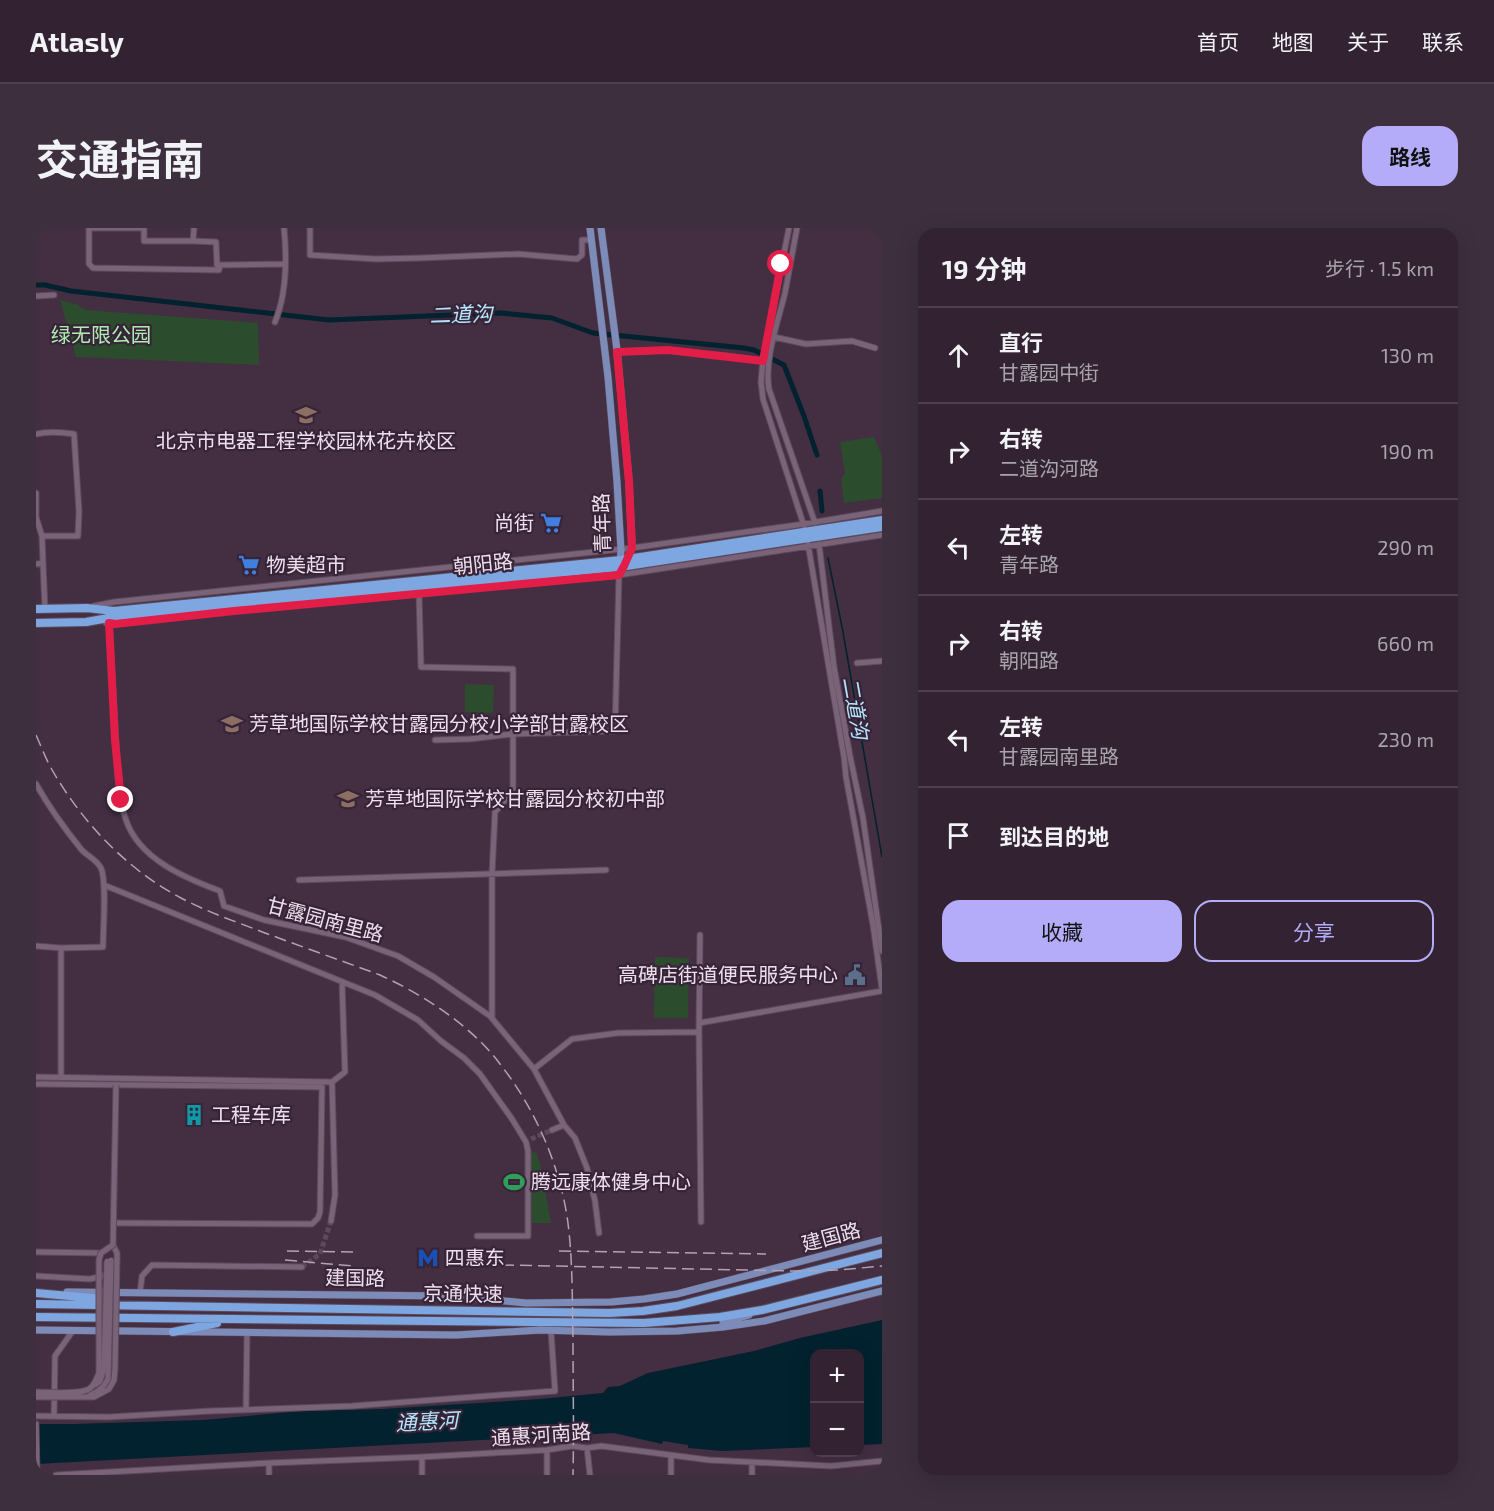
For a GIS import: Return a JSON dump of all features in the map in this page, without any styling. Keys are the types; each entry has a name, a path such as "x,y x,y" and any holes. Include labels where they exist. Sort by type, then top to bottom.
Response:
{"highway":[{"name":"朝阳路","path":"817,534 882,520"},
{"name":"朝阳路","path":"41,609 87,608 114,611 187,606 622,565 806,535 882,527"},
{"name":"朝阳路","path":"36,623 86,622 187,606"},
{"name":"京通快速","path":"36,1304 597,1313 644,1311 715,1297 882,1254"},
{"name":"京通快速","path":"36,1317 644,1323 720,1317 762,1310 882,1280"},
{"path":"36,1292 180,1305"},
{"path":"173,1332 235,1319"}],"main road":[{"name":"青年路","path":"590,228 616,471 622,565"},
{"name":"青年路","path":"601,228 617,351 629,482 632,548 622,565"},
{"name":"建国路","path":"36,1292 450,1296 526,1303 633,1300 677,1294 882,1240"},
{"path":"36,1330 456,1335 551,1331 644,1332 706,1328 764,1320 882,1291"},
{"path":"706,1328 762,1310"}],"street":[{"path":"89,228 144,228 144,241 216,242 217,265 219,265 219,270 93,268 89,264 89,228"},
{"path":"193,241 194,228"},
{"path":"275,322 281,308 285,277 284,228"},
{"path":"310,228 310,255 376,259 518,254 577,259 582,255 582,240 591,240"},
{"path":"789,228 767,335 761,382 764,399 806,535 840,715 863,818 882,951"},
{"path":"699,1023 882,990 873,925 846,777 817,534 770,389 765,360 774,337 797,228"},
{"path":"219,265 285,264"},
{"path":"36,296 54,295"},
{"path":"774,337 806,344 852,341 875,348"},
{"path":"617,351 668,350 765,360"},
{"path":"36,434 44,432 74,434 78,490 78,536 42,536"},
{"path":"36,493 36,517 42,536 39,564 41,609"},
{"name":"朝阳路","path":"817,534 882,511"},
{"name":"朝阳路","path":"86,622 115,624 187,606 621,549 817,534 882,535"},
{"name":"朝阳路","path":"187,606 234,611 419,594 622,565 806,535"},
{"path":"435,740 513,734 615,731 622,565"},
{"path":"419,594 422,667 513,669 513,791 495,812 492,874 492,1017"},
{"name":"甘露园南里路","path":"109,623 119,789 126,822 137,841 164,866 220,891 224,906 264,920 345,937 399,956 435,977 492,1017 534,1069 564,1125 575,1138 587,1168 595,1201 599,1233"},
{"path":"857,663 882,661"},
{"path":"36,784 49,808 83,851 102,869 104,885 103,947 36,946"},
{"path":"299,880 606,870"},
{"path":"104,885 375,995 418,1020 464,1058 480,1074 528,1141 528,1236 477,1236"},
{"path":"700,935 700,1222"},
{"path":"61,948 61,1077"},
{"path":"36,1077 332,1082 345,1072 342,982"},
{"path":"534,1069 572,1039 618,1033 699,1032"},
{"path":"331,1221 335,1195 332,1082"},
{"path":"36,1084 322,1087 320,1212 312,1224 113,1223"},
{"path":"36,1392 76,1392 89,1389 100,1381 104,1368 107,1274 117,1253 113,1245 116,1085"},
{"path":"552,1130 564,1125"},
{"path":"36,1252 100,1256 113,1245"},
{"path":"89,1389 99,1373 100,1256"},
{"path":"36,1397 94,1398 109,1389 114,1380 112,1260"},
{"path":"140,1293 142,1276 152,1265 302,1268"},
{"path":"36,1276 90,1279 107,1274"},
{"path":"36,1416 109,1417 352,1406 555,1391 551,1331"},
{"path":"54,1416 55,1356 72,1332"},
{"path":"246,1410 247,1333"},
{"path":"36,1424 37,1475"},
{"name":"通惠河南路","path":"56,1475 547,1450 572,1446 588,1448 601,1446 709,1460 831,1466 882,1461"},
{"path":"588,1448 590,1475"},
{"path":"547,1450 547,1475"},
{"path":"671,1456 671,1475"},
{"path":"422,1457 422,1475"},
{"path":"752,1462 752,1475"},
{"path":"269,1463 269,1475"},
{"path":"831,1466 831,1475"},
{"path":"188,1468 189,1475"}],"green space":[{"name":"绿无限公园","path":"60,300 76,304 86,310 258,323 259,365 76,357"},
{"path":"874,437 882,456 882,498 844,503 841,479 845,473 840,442"},
{"path":"465,684 494,685 493,713 465,712"},
{"path":"655,957 689,958 688,1018 654,1018"},
{"path":"536,1152 551,1223 532,1223 530,1153"}],"water":[{"name":"通惠河","path":"882,1320 882,1444 864,1445 864,1349 810,1349 810,1447 723,1451 688,1448 688,1445 663,1441 662,1444 614,1433 36,1464 36,1424 203,1420 302,1411 383,1409 603,1393 608,1387 620,1386 648,1373 754,1351 800,1338"}],"waterway":[{"name":"二道沟","path":"36,285 71,291 329,320 501,313 552,318 593,333 754,350 784,365 817,455"},
{"name":"二道沟","path":"820,491 822,511"},
{"name":"二道沟","path":"828,558 882,857"}],"tunnel":[{"path":"531,1139 552,1130"},
{"path":"302,1267 320,1254 331,1221"}],"railway":[{"path":"36,735 51,768 76,807 107,842 142,873 201,908 380,975 413,992 461,1024 489,1050 500,1064 524,1098 543,1136 558,1175 567,1216 572,1293 573,1475"},
{"path":"287,1251 354,1252"},
{"path":"559,1251 766,1254"},
{"path":"285,1260 353,1266"},
{"path":"502,1265 794,1271 882,1266"}],"place":[{"name":"北京市电器工程学校园林花卉校区","path":"306,415"},
{"name":"尚街","path":"551,523"},
{"name":"物美超市","path":"249,565"},
{"name":"芳草地国际学校甘露园分校小学部甘露校区","path":"232,724"},
{"name":"芳草地国际学校甘露园分校初中部","path":"348,799"},
{"name":"高碑店街道便民服务中心","path":"855,975"},
{"name":"工程车库","path":"194,1115"},
{"name":"腾远康体健身中心","path":"514,1182"},
{"name":"四惠东","path":"428,1258"}],"route":[{"path":"121,800 115,740 109,623 619,575 632,548 624,415 617,352 668,350 763,361 781,264"}]}
